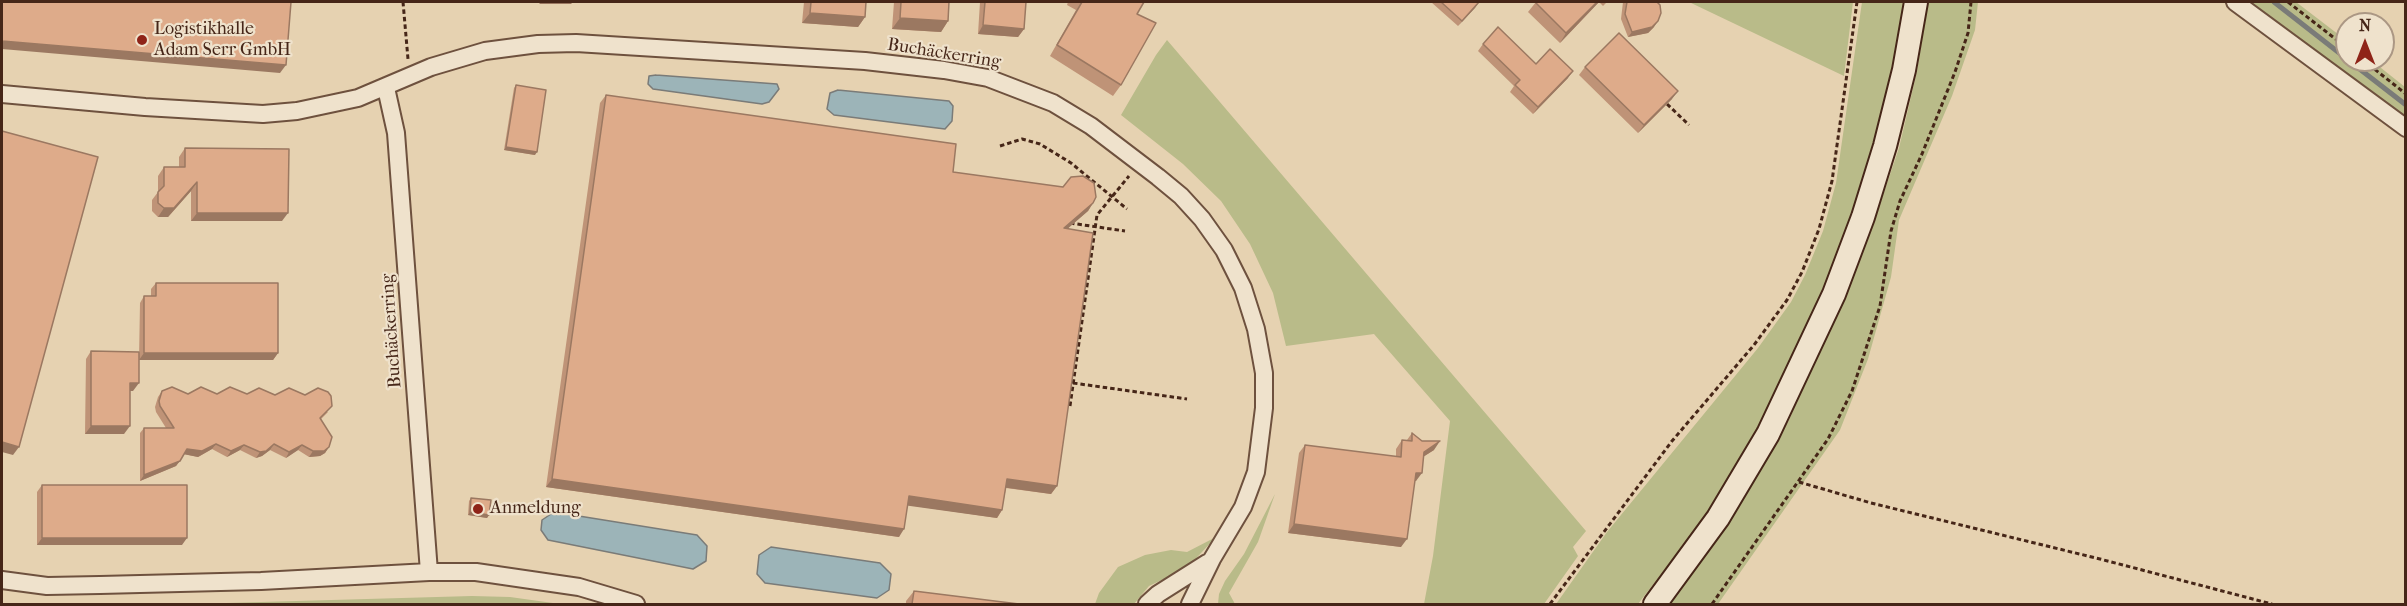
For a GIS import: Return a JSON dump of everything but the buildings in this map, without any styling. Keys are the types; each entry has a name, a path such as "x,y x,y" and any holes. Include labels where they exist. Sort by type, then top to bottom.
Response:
{"main road":[{"path":"1655,604 1718,518 1768,434 1834,294 1863,217 1885,146 1904,70 1916,2"}],"street":[{"path":"2235,2 2406,128"},
{"name":"Buchäckerring","path":"2,94 263,114 327,106 358,98 454,59 506,47 538,44 598,44 865,61 944,70 988,78 1053,103 1091,126 1181,196 1202,219 1224,250 1243,288 1256,329 1264,373 1262,426 1256,472 1243,507 1212,559 1190,604"},
{"name":"Buchäckerring","path":"386,88 396,133 429,572"},
{"name":"Buchäckerring","path":"1147,604 1158,594 1212,559"},
{"path":"2,580 47,585 112,585 476,572 579,587 636,604"}],"path":[{"path":"403,2 410,76"},
{"path":"1550,604 1672,441 1754,345 1787,300 1802,272 1819,229 1832,182 1857,2"},
{"path":"1712,604 1828,439 1852,391 1880,306 1891,231 1900,201 1922,154 1955,72 1968,33 1971,2"},
{"path":"2288,2 2335,39"},
{"path":"2378,72 2406,94"},
{"path":"1667,104 1689,125"},
{"path":"1000,146 1022,139 1040,144 1071,163 1128,209"},
{"path":"1070,405 1098,214 1132,172"},
{"path":"1065,222 1125,231"},
{"path":"1073,383 1187,399"},
{"path":"1799,482 2272,604"}],"green space":[{"path":"1689,2 1853,2 1844,76"},
{"path":"1862,2 1905,2 1892,69 1874,145 1824,289 1765,414 1707,515 1638,604 1556,604 1607,532 1758,348 1791,302 1805,275 1823,231 1836,183"},
{"path":"1928,2 1978,2 1975,30 1952,96 1899,220 1891,277 1868,359 1840,430 1718,604 1668,604 1726,523 1788,422 1868,239 1899,148 1917,71"},
{"path":"2245,2 2296,2 2335,32 2335,69"},
{"path":"1167,40 1586,531 1573,547 1578,556 1544,604 1424,604 1433,556 1450,421 1374,334 1286,346 1273,293 1250,244 1221,201 1183,164 1121,115"},
{"path":"2339,72 2386,72 2405,87 2405,121"},
{"path":"1275,494 1258,542 1229,593 1235,604 1218,604 1219,594 1225,581 1244,554"},
{"path":"1216,537 1187,568 1149,586 1134,604 1095,604 1099,593 1118,567 1145,555 1171,550 1187,552"},
{"path":"472,596 510,597 560,604 191,604"}],"water":[{"path":"649,76 777,84 779,89 769,102 762,104 653,89 648,84"},
{"path":"838,90 949,101 953,106 952,121 945,129 834,115 827,109 830,93"},
{"path":"554,512 697,535 707,546 706,561 693,569 548,540 541,530 542,520"},
{"path":"771,547 880,563 891,574 889,590 877,598 765,583 757,574 759,555"}],"waterway":[{"path":"2274,2 2335,50"},
{"path":"2363,72 2406,105"}],"place":[{"name":"Logistikhalle Adam Serr GmbH","path":"142,40"},
{"name":"Anmeldung","path":"478,509"}]}
